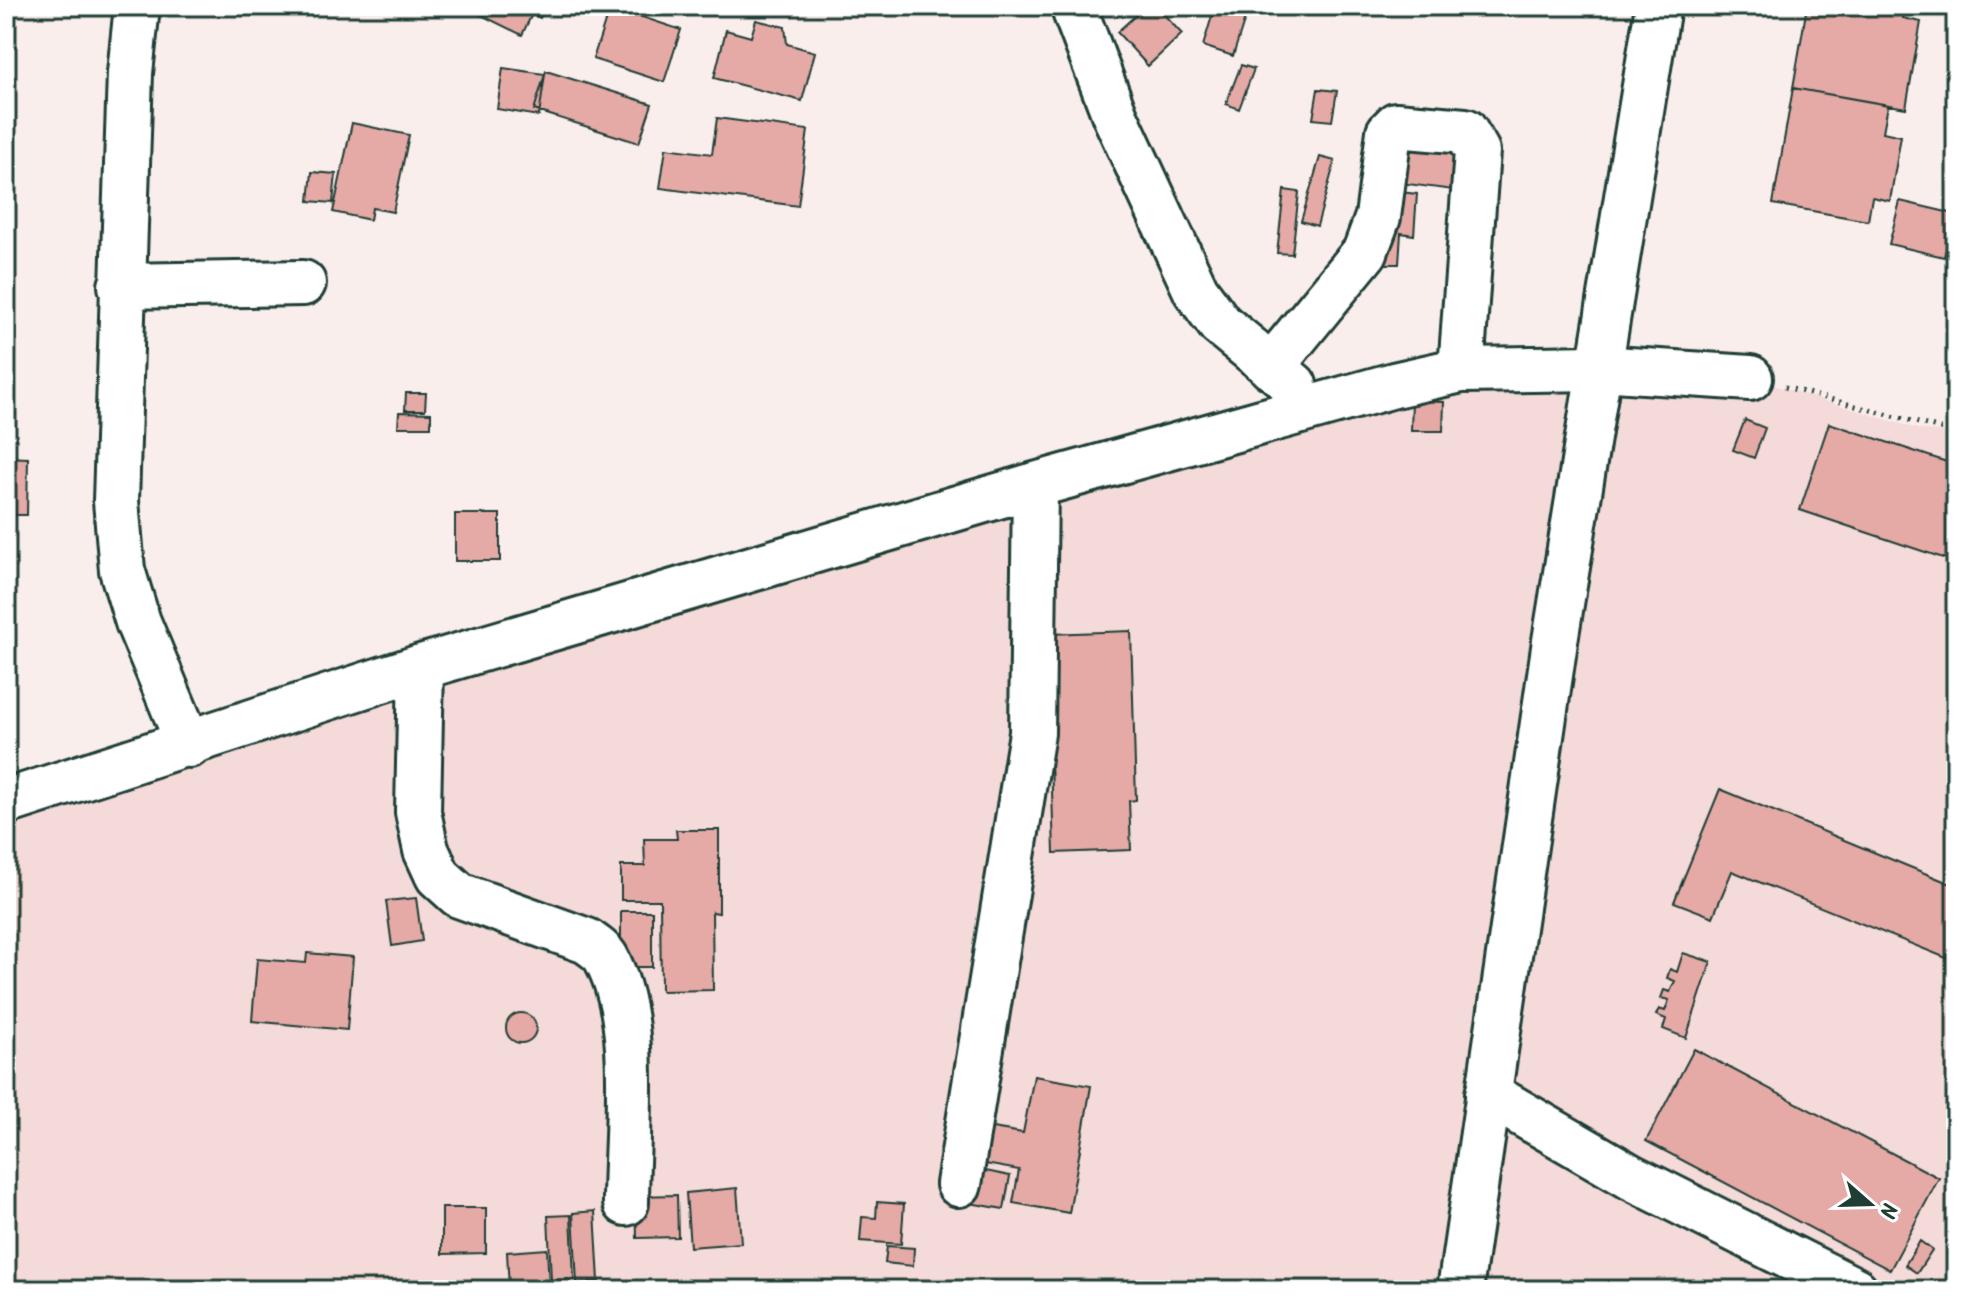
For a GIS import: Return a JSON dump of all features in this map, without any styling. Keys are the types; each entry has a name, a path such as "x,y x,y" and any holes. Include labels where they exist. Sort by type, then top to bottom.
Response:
{"main road":[{"path":"137,6 130,73 116,501 122,570 138,622 189,745"},
{"path":"1073,6 1115,116 1196,291 1220,324 1321,406"},
{"path":"1460,1290 1599,368 1658,6"},
{"path":"1271,367 1365,252 1378,217 1389,132 1396,125 1465,131 1477,151 1461,370"},
{"path":"121,286 303,283"},
{"path":"6,802 189,745 421,667 1035,485 1461,370 1599,368 1750,378"},
{"path":"959,1184 1032,733 1035,485"},
{"path":"421,667 418,812 426,850 438,876 459,895 587,941 604,954 622,1000 627,1065 626,1203"},
{"path":"1488,1094 1631,1177 1855,1290"}],"path":[{"path":"1750,378 1956,433"}],"shaded area":[{"path":"1521,371 1745,403 1750,378 1918,429 1956,434 1956,1290 6,1290 6,807"}],"building":[{"path":"470,6 546,6 540,18 532,14 522,35 469,9"},
{"path":"610,6 636,6 633,14 681,30 664,82 593,59"},
{"path":"1146,6 1156,6 1182,34 1148,66 1117,32"},
{"path":"1215,6 1249,6 1233,56 1203,46"},
{"path":"1807,6 1905,6 1903,18 1921,22 1906,108 1793,88"},
{"path":"756,20 785,27 787,44 815,52 802,101 714,78 726,30 751,37"},
{"path":"1241,65 1254,69 1239,109 1226,104"},
{"path":"503,68 545,74 539,116 497,109"},
{"path":"546,71 652,104 639,143 534,110"},
{"path":"1793,88 1888,105 1883,132 1901,136 1890,201 1872,197 1868,221 1773,204"},
{"path":"1318,89 1337,91 1332,121 1313,119"},
{"path":"717,118 808,130 798,206 660,188 666,148 712,154"},
{"path":"352,123 409,135 393,212 372,208 370,220 333,212"},
{"path":"1397,141 1458,148 1453,190 1392,182"},
{"path":"1320,157 1335,161 1317,226 1301,221"},
{"path":"312,172 336,174 333,203 309,201"},
{"path":"1284,190 1299,192 1292,254 1277,253"},
{"path":"1391,191 1417,194 1414,235 1401,233 1399,264 1384,264"},
{"path":"1900,201 1955,214 1944,257 1889,244"},
{"path":"406,393 426,393 425,410 405,410"},
{"path":"1412,401 1444,402 1443,431 1411,431"},
{"path":"399,412 431,413 431,427 398,427"},
{"path":"1745,420 1765,428 1754,458 1733,450"},
{"path":"1829,423 1956,465 1956,530 1946,559 1800,510"},
{"path":"6,457 28,458 27,515 6,515"},
{"path":"455,514 500,514 500,561 455,561"},
{"path":"1131,631 1136,800 1129,801 1131,850 1054,853 1047,634"},
{"path":"1720,789 1956,886 1956,962 1732,871 1713,917 1674,902"},
{"path":"676,830 719,830 719,913 712,912 713,990 661,991 660,900 621,900 621,866 645,866 644,839 677,839"},
{"path":"416,898 422,941 392,946 386,901"},
{"path":"621,911 652,911 652,967 621,967"},
{"path":"307,953 353,957 347,1030 252,1021 257,959 306,963"},
{"path":"1683,953 1711,962 1686,1038 1663,1029 1666,1019 1656,1015 1659,1009 1665,1011 1669,1000 1661,998 1664,990 1670,992 1675,981 1667,978 1670,969 1677,972"},
{"path":"521,1013 532,1017 536,1028 532,1039 521,1043 510,1039 506,1028 510,1017"},
{"path":"1694,1049 1939,1178 1890,1270 1646,1141"},
{"path":"1034,1076 1091,1086 1069,1213 1013,1203 1019,1170 974,1162 980,1126 1023,1133"},
{"path":"976,1169 1010,1176 1004,1209 969,1203"},
{"path":"737,1188 741,1243 690,1247 686,1193"},
{"path":"677,1195 678,1237 637,1238 636,1196"},
{"path":"877,1202 904,1204 901,1244 860,1241 862,1217 876,1218"},
{"path":"442,1208 486,1208 486,1253 442,1254"},
{"path":"595,1211 599,1281 577,1283 573,1213"},
{"path":"571,1215 574,1279 551,1280 548,1216"},
{"path":"1920,1241 1932,1250 1917,1273 1905,1265"},
{"path":"887,1246 914,1248 913,1266 885,1263"},
{"path":"547,1249 549,1286 509,1289 507,1252"}]}
